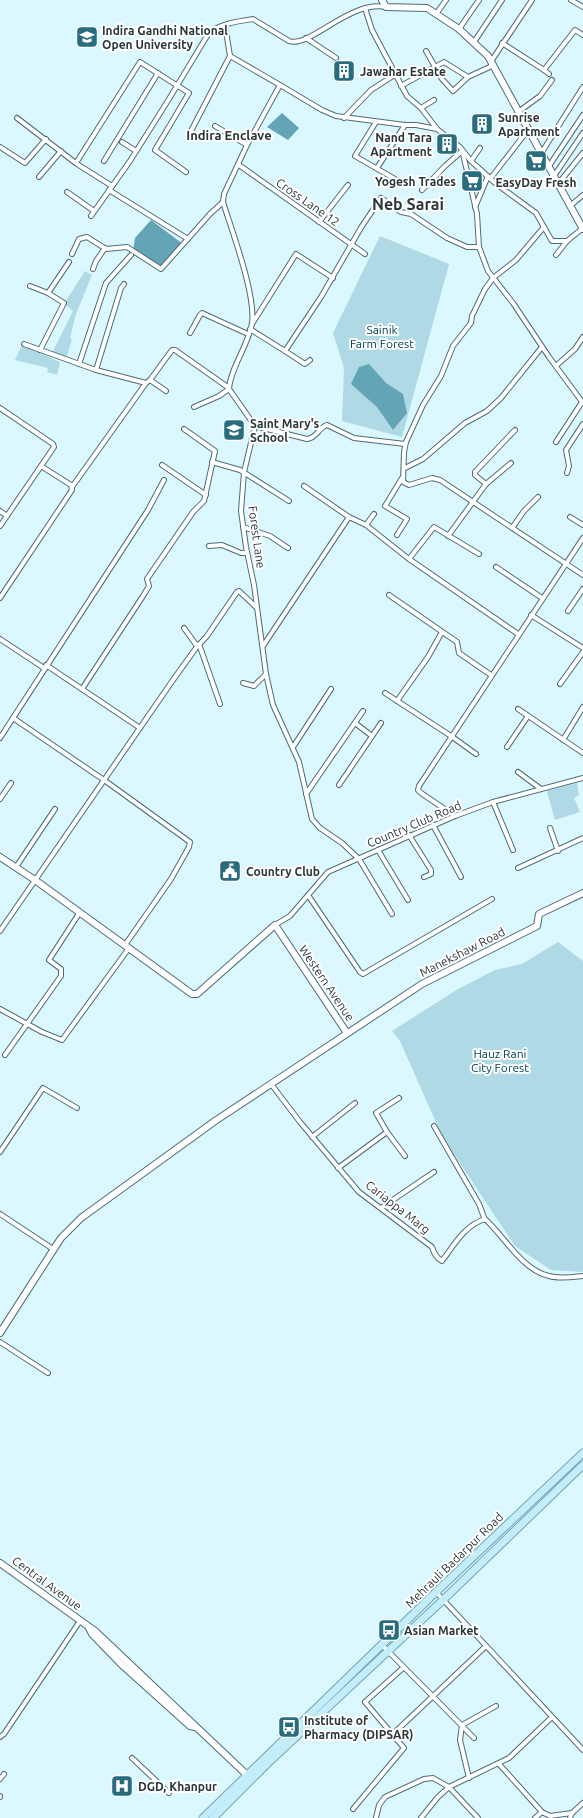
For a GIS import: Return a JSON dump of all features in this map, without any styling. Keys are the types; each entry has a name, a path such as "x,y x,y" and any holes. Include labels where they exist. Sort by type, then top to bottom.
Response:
{"main road":[{"name":"Mehrauli Badarpur Road","path":"203,1818 436,1592 583,1453"},
{"name":"Mehrauli Badarpur Road","path":"213,1818 268,1763 301,1734 387,1651 443,1600 583,1465"}],"street":[{"path":"382,0 386,7"},
{"path":"436,14 446,0"},
{"path":"459,29 479,0"},
{"path":"474,42 502,0"},
{"path":"426,51 442,79 453,91 468,77 493,62 502,43 532,0"},
{"path":"571,0 583,7"},
{"path":"365,8 372,30 407,96 421,108 437,129 460,148 470,161 489,178 536,213 552,241 566,241"},
{"path":"91,216 136,151 209,33 225,25 253,19 291,42 306,38 347,14 365,8 427,8 459,29 493,62 518,112 542,152 570,206 581,220 583,228 566,241 556,256"},
{"path":"191,131 230,56 225,25"},
{"path":"544,70 575,30 583,35"},
{"path":"306,38 336,58"},
{"path":"502,43 548,74"},
{"path":"230,56 331,115 344,118 416,125 437,129"},
{"path":"76,163 140,62 189,93 155,152 186,172"},
{"path":"401,86 444,62 468,77"},
{"path":"104,161 158,73"},
{"path":"344,118 371,90 396,74"},
{"path":"518,112 540,96 552,80"},
{"path":"252,324 250,299 246,279 223,202 224,194 239,165 247,145 280,86"},
{"path":"542,152 583,87"},
{"path":"421,108 434,100"},
{"path":"549,166 583,115"},
{"path":"17,118 110,188 188,239"},
{"path":"376,122 355,156 395,179"},
{"path":"377,168 405,125"},
{"path":"215,126 247,145"},
{"path":"475,208 489,178 528,130"},
{"path":"554,176 583,133"},
{"path":"0,147 20,161 26,163 46,139"},
{"path":"122,142 136,151"},
{"path":"470,161 480,148"},
{"path":"39,176 61,151"},
{"path":"422,190 445,166 462,152"},
{"path":"462,152 475,208 479,247 488,270 492,278 513,303 542,347 583,403 556,442"},
{"path":"558,184 583,153"},
{"name":"Cross Lane 12","path":"239,165 365,254"},
{"path":"320,222 348,186"},
{"path":"66,192 94,211"},
{"path":"570,206 583,195"},
{"path":"285,352 333,278 351,244 381,198 400,212 411,214 447,238 467,247 479,247"},
{"path":"72,254 81,237 90,238 105,248 110,249 127,247 161,269 223,202"},
{"path":"397,535 407,519 385,506 402,478 405,468 405,444 423,405 441,376 453,346 471,323 472,316 492,278 516,260 544,227"},
{"path":"93,270 96,261 105,248"},
{"path":"194,407 219,396 229,388 252,324 296,254 333,278"},
{"path":"79,364 106,283 131,255"},
{"path":"48,293 69,262"},
{"path":"96,370 121,288 124,284"},
{"path":"30,286 48,293 63,302 64,305 40,350"},
{"path":"190,333 200,314 202,313 248,334"},
{"path":"250,329 305,364 310,360"},
{"path":"557,365 575,349 583,337"},
{"path":"24,344 96,370 148,381 166,391"},
{"path":"405,468 423,459 465,422 487,411 501,398 542,347"},
{"path":"0,598 72,490 72,487 148,381 174,350 229,388 255,426 307,438 314,437 323,426 327,425 354,438 405,444"},
{"path":"0,408 54,445 54,448 0,526"},
{"path":"567,473 569,466 566,450 583,424"},
{"name":"Forest Lane","path":"255,426 244,472 242,507 243,527 254,585 266,674 273,705 299,762 310,813 315,824 348,848 359,859 392,914"},
{"path":"82,689 149,586 146,580 151,571 193,512 203,503 215,453 214,449 184,429"},
{"path":"486,484 475,474 475,472 515,430"},
{"path":"212,462 244,472 289,501"},
{"path":"448,536 486,484 511,463"},
{"path":"162,465 206,495"},
{"path":"41,466 72,487"},
{"path":"402,478 405,484 409,485 430,478 438,479 583,575"},
{"path":"0,738 148,510 164,480"},
{"path":"304,486 349,517 366,525 409,559 518,634"},
{"path":"512,528 526,509 538,497"},
{"path":"0,511 7,516"},
{"path":"366,525 374,514"},
{"path":"263,646 349,517"},
{"path":"570,517 583,525"},
{"path":"243,527 270,536 288,548"},
{"path":"409,559 433,527 479,554"},
{"path":"455,816 421,793 418,788 518,634 583,538"},
{"path":"209,546 222,545 241,553 247,553"},
{"path":"496,567 542,598"},
{"path":"568,611 583,589"},
{"path":"0,931 198,645 210,632 238,591 256,607"},
{"path":"389,595 457,643 459,653 491,675"},
{"path":"531,615 583,648"},
{"path":"184,628 198,645 220,704"},
{"path":"397,701 428,657 442,632"},
{"path":"0,639 82,689 140,728"},
{"path":"560,684 583,652"},
{"path":"243,682 254,686 266,674"},
{"path":"293,747 331,689"},
{"path":"385,694 452,736 476,754"},
{"path":"563,740 583,707"},
{"path":"518,709 583,753"},
{"path":"306,794 363,711"},
{"path":"507,747 528,716"},
{"path":"0,1009 57,1039 62,1040 171,879 190,845 186,839 104,780 13,718"},
{"path":"355,723 372,736"},
{"path":"339,785 381,723"},
{"path":"518,772 541,789"},
{"name":"Country Club Road","path":"275,925 290,916 328,872 455,816 494,802 583,778"},
{"path":"0,799 11,783"},
{"path":"494,802 513,850"},
{"path":"16,868 55,808"},
{"path":"433,825 461,877"},
{"path":"550,828 558,851"},
{"path":"409,835 432,870 431,874 424,877"},
{"path":"518,868 558,851 583,838"},
{"path":"378,850 408,900"},
{"path":"0,857 80,912 194,995 275,925"},
{"name":"Manekshaw Road","path":"347,1033 422,984 537,926 539,914 583,893"},
{"path":"308,895 360,972 363,974 492,899"},
{"path":"5,1055 61,976 61,970 49,960 80,912"},
{"name":"Western Avenue","path":"0,1333 65,1233 81,1218 215,1121 347,1033 275,925"},
{"name":"Cariappa Marg","path":"271,1084 312,1137 359,1192 432,1247 434,1254 442,1261 461,1235 477,1222 486,1220"},
{"path":"0,1152 43,1088 77,1108"},
{"path":"399,1098 376,1112 376,1116 386,1133 405,1156"},
{"path":"312,1137 355,1103"},
{"path":"434,1126 479,1204 486,1220 524,1261 537,1271 550,1277 583,1276"},
{"path":"338,1168 386,1133"},
{"path":"381,1208 434,1172"},
{"path":"0,1214 54,1249"},
{"path":"0,1342 48,1373"},
{"name":"Central Avenue","path":"0,1563 89,1628 92,1634 121,1664 175,1710 192,1722 195,1727 247,1774"},
{"path":"436,1592 583,1750"},
{"path":"0,1737 4,1734 80,1621"},
{"path":"382,1645 403,1668 474,1738"},
{"path":"394,1734 486,1646"},
{"path":"353,1810 404,1748 394,1734 365,1702 403,1668"},
{"path":"462,1725 496,1706"},
{"path":"421,1818 438,1796 449,1787 499,1764 515,1753 552,1717"},
{"path":"462,1725 460,1740 470,1778"},
{"path":"132,1758 169,1793"},
{"path":"499,1764 542,1812 550,1816 572,1812 583,1803"},
{"path":"0,1779 4,1774"},
{"path":"376,1818 379,1805 385,1796 424,1779 433,1778 449,1787 478,1818"},
{"path":"535,1818 542,1812"},
{"path":"570,1818 572,1812"}],"green space":[{"name":"Sainik Farm Forest","path":"380,236 449,264 402,437 342,421 344,368 333,333"},
{"path":"85,271 92,275 76,314 70,338 72,339 66,359 52,353 73,311 64,304"},
{"path":"22,345 60,362 57,375 47,372 48,368 15,360"},
{"path":"577,783 579,795 574,798 580,812 555,820 547,791"},
{"name":"Hauz Rani City Forest","path":"558,942 583,961 583,1272 551,1270 515,1246 442,1136 400,1041 392,1031 458,989 495,970 522,964"}],"shaded area":[{"path":"282,113 299,128 288,140 267,127"},
{"path":"151,220 183,244 161,271 133,252 135,238"},
{"path":"369,364 386,383 403,394 407,413 393,430 377,407 351,384 359,367"}],"place":[{"name":"Indira Gandhi National Open University","path":"87,37"},
{"name":"Jawahar Estate","path":"344,71"},
{"name":"Sunrise Apartment","path":"482,124"},
{"name":"Nand Tara Apartment","path":"447,144"},
{"name":"EasyDay Fresh","path":"536,161"},
{"name":"Yogesh Trades","path":"472,181"},
{"name":"Saint Mary's School","path":"234,430"},
{"name":"Country Club","path":"230,871"},
{"name":"Asian Market","path":"389,1630"},
{"name":"Institute of Pharmacy (DIPSAR)","path":"289,1727"},
{"name":"DGD, Khanpur","path":"122,1786"}],"district":[{"name":"Indira Enclave","path":"229,135"},
{"name":"Neb Sarai","path":"408,204"}]}
